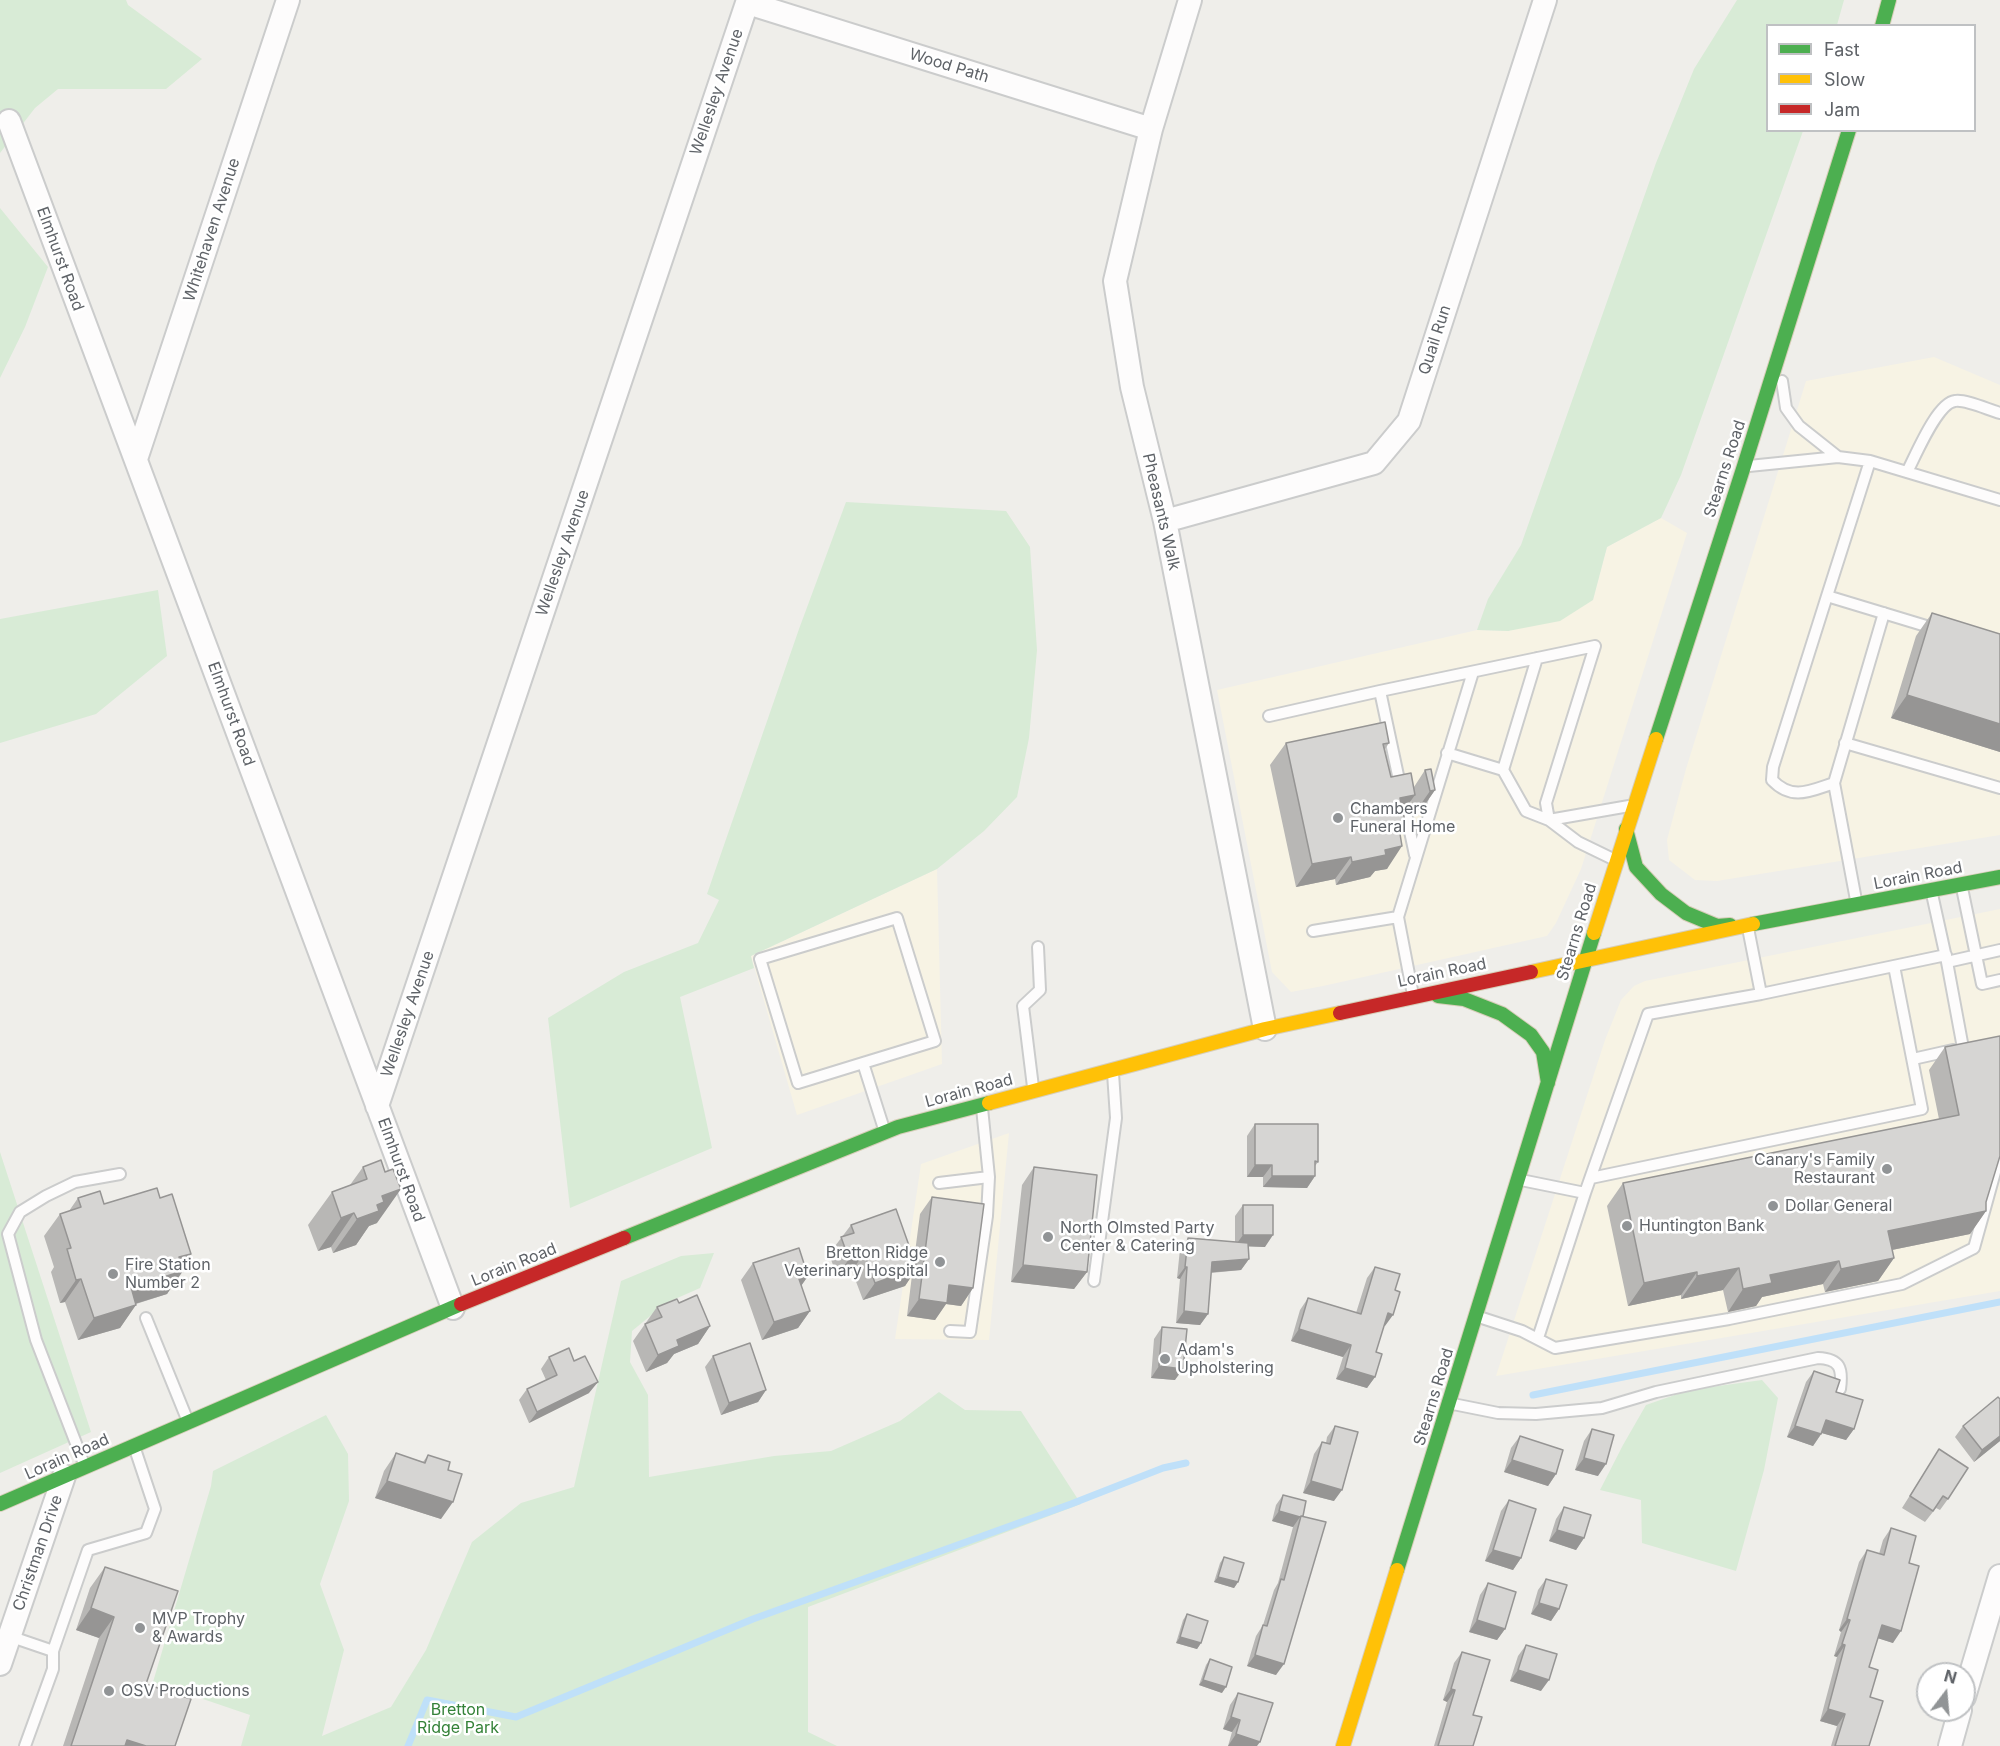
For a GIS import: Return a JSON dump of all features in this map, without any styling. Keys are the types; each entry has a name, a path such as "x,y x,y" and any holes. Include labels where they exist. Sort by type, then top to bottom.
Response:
{"main road":[{"path":"1883,24 1889,0"},
{"name":"Stearns Road","path":"1343,1746 1626,829 1744,466 1848,132"},
{"path":"1626,829 1636,867 1661,894 1686,913 1717,926 1747,925"},
{"name":"Lorain Road","path":"0,1504 453,1308 898,1127 1265,1029 1747,925 2000,877"},
{"path":"1419,995 1464,999 1502,1014 1531,1035 1543,1052 1548,1083"}],"street":[{"name":"Whitehaven Avenue","path":"136,459 288,0"},
{"name":"Pheasants Walk","path":"1190,0 1151,129 1115,281 1132,387 1165,520 1265,1029"},
{"name":"Quail Run","path":"1165,520 1374,463 1409,421 1545,0"},
{"name":"Wood Path","path":"748,1 1151,129"},
{"name":"Wellesley Avenue","path":"377,1106 748,1"},
{"name":"Elmhurst Road","path":"9,121 453,1308"},
{"name":"Christman Drive","path":"0,1664 64,1476"},
{"path":"1974,1662 2000,1576"},
{"path":"1950,1746 1957,1722"}],"lane":[{"path":"1779,355 1786,408 1799,426 1838,457"},
{"path":"1907,472 1939,412 1947,404 1957,400 2000,413"},
{"path":"1744,466 1838,457 1870,461 2000,500"},
{"path":"1834,783 1803,793 1782,790 1772,780 1773,766 1870,461"},
{"path":"1827,596 1947,632"},
{"path":"1857,904 1834,783 1884,613"},
{"path":"1269,716 1595,646 1546,803 1549,820"},
{"path":"1503,770 1537,658"},
{"path":"1419,995 1398,917 1473,672"},
{"path":"1380,691 1415,858"},
{"path":"1845,744 2000,788"},
{"path":"1447,753 1503,770 1526,811 1549,820 1578,842 1617,861"},
{"path":"1549,820 1634,806"},
{"path":"1962,885 1982,984 2000,980"},
{"path":"1913,1059 1968,1046 1932,891"},
{"path":"1312,931 1398,917"},
{"path":"897,918 935,1041 863,1063 798,1083 760,959 897,918"},
{"path":"1747,925 1761,994"},
{"path":"1033,1091 1023,1006 1040,990 1038,947"},
{"path":"1538,1338 1585,1193 1648,1014 1761,994 1894,966 2000,950"},
{"path":"1591,1178 1923,1109 1894,966"},
{"path":"863,1063 885,1132"},
{"path":"1094,1281 1116,1118 1112,1070"},
{"path":"950,1330 970,1332 987,1216 989,1178 982,1104"},
{"path":"1476,1316 1538,1338 1555,1348 1729,1319 1902,1284 1974,1248 2000,1154"},
{"path":"85,1467 36,1340 8,1234 20,1212 46,1196 75,1182 120,1174"},
{"path":"939,1183 989,1178"},
{"path":"1518,1179 1585,1193"},
{"path":"146,1318 189,1422"},
{"path":"1449,1403 1498,1413 1536,1414 1602,1408 1656,1392 1818,1358 1829,1359 1839,1366 1842,1374 1840,1389"},
{"path":"25,1746 53,1670 53,1651 88,1550 146,1533 155,1509 134,1446"},
{"path":"9,1636 53,1651"}],"shaded area":[{"path":"1934,357 2000,385 2000,835 1717,881 1695,880 1669,860 1667,840 1686,769 1806,381"},
{"path":"1661,518 1687,533 1581,869 1556,923 1547,936 1291,992 1272,972 1217,690 1477,630 1508,631 1593,600 1607,547"},
{"path":"937,869 942,1064 797,1115 751,956"},
{"path":"2000,909 2000,1291 1496,1376 1605,1040 1621,1000 1634,986 1645,981"},
{"path":"1009,1133 989,1340 895,1339 921,1164"}],"green space":[{"path":"0,0 126,0 128,5 202,59 166,89 58,89 35,108 0,153"},
{"path":"1737,0 1844,0 1837,24 1766,24 1766,132 1803,132 1681,475 1661,518 1607,547 1593,600 1560,621 1508,631 1477,630 1488,599 1521,545 1656,163 1694,69"},
{"path":"0,208 48,267 25,327 0,378"},
{"path":"846,502 1006,511 1030,547 1037,650 1029,738 1017,797 984,831 937,869 751,956 754,968 680,997 712,1148 570,1208 548,1018 624,972 698,943 719,900 707,894 799,629"},
{"path":"158,590 167,656 96,714 0,743 0,619"},
{"path":"0,1152 91,1432 0,1473"},
{"name":"Bretton Ridge Park","path":"714,1253 700,1288 666,1303 632,1331 630,1362 648,1395 649,1477 774,1456 831,1451 900,1421 939,1392 965,1410 1021,1411 1081,1504 808,1607 808,1732 837,1746 241,1746 250,1715 153,1682 211,1486 213,1471 326,1415 348,1454 349,1501 320,1584 344,1650 322,1736 391,1707 426,1650 472,1542 521,1503 574,1487 621,1281 681,1256"},
{"path":"1762,1380 1778,1398 1764,1470 1736,1571 1642,1543 1641,1500 1600,1490 1646,1405 1689,1390"}],"building":[{"path":"1932,613 2000,634 2000,724 1907,695"},
{"name":"Chambers Funeral Home","path":"1385,722 1389,743 1383,744 1391,777 1411,773 1415,795 1400,798 1406,826 1399,828 1402,846 1385,850 1386,855 1352,862 1351,857 1312,864 1286,743"},
{"path":"1431,769 1435,790 1430,791 1425,770"},
{"path":"2000,1036 2000,1156 1986,1202 1986,1211 1888,1231 1894,1258 1841,1269 1839,1261 1770,1275 1772,1283 1743,1289 1739,1268 1697,1276 1697,1272 1644,1283 1623,1183 1959,1115 1945,1047"},
{"path":"1255,1124 1318,1124 1318,1162 1315,1161 1315,1176 1272,1176 1272,1165 1255,1165"},
{"path":"381,1160 385,1172 393,1169 401,1189 382,1196 384,1202 377,1205 379,1211 357,1219 354,1213 341,1218 332,1192 367,1179 363,1167"},
{"name":"North Olmsted Party Center & Catering","path":"1034,1167 1097,1175 1087,1272 1023,1265"},
{"name":"Fire Station Number 2","path":"157,1188 160,1198 172,1194 191,1254 179,1257 183,1271 131,1287 136,1305 94,1318 81,1279 76,1280 67,1249 71,1248 60,1214 81,1207 78,1198 100,1191 104,1204"},
{"name":"Bretton Ridge Veterinary Hospital","path":"932,1197 984,1204 973,1288 949,1285 947,1303 919,1299"},
{"path":"1243,1205 1273,1205 1273,1235 1243,1235"},
{"path":"896,1209 917,1268 875,1283 864,1253 849,1259 841,1237 854,1233 851,1225"},
{"path":"1188,1238 1248,1243 1249,1259 1212,1262 1208,1314 1184,1311"},
{"path":"799,1248 808,1276 799,1279 810,1311 774,1322 753,1263"},
{"path":"1375,1267 1400,1274 1395,1290 1400,1292 1393,1315 1388,1313 1376,1352 1382,1354 1375,1377 1345,1368 1351,1345 1299,1329 1308,1298 1361,1314"},
{"path":"697,1295 710,1326 677,1340 679,1346 658,1355 645,1324 662,1317 657,1307 677,1299 679,1303"},
{"path":"1162,1327 1187,1329 1183,1369 1159,1366"},
{"path":"750,1343 766,1390 729,1403 713,1356"},
{"path":"569,1348 574,1361 585,1356 598,1382 537,1412 527,1389 557,1375 549,1357"},
{"path":"1814,1371 1840,1380 1836,1392 1863,1400 1854,1429 1826,1420 1821,1434 1795,1426"},
{"path":"1998,1397 2000,1399 2000,1436 1982,1450 1963,1426"},
{"path":"1335,1426 1358,1432 1342,1490 1311,1481 1322,1442 1330,1444"},
{"path":"1592,1429 1614,1435 1606,1464 1584,1458"},
{"path":"1520,1436 1563,1450 1556,1474 1512,1460"},
{"path":"1939,1449 1968,1468 1948,1499 1943,1496 1933,1511 1910,1496"},
{"path":"396,1453 425,1463 428,1455 450,1462 448,1470 462,1474 453,1502 387,1481"},
{"path":"1283,1495 1306,1501 1303,1516 1279,1511"},
{"path":"1509,1500 1536,1509 1521,1558 1493,1550"},
{"path":"1564,1507 1591,1515 1584,1538 1557,1530"},
{"path":"1301,1516 1326,1522 1284,1664 1255,1655 1263,1625 1267,1626 1281,1579 1284,1580"},
{"path":"1891,1528 1916,1536 1909,1563 1919,1566 1901,1631 1882,1625 1869,1667 1878,1670 1870,1697 1883,1701 1869,1746 1835,1746 1845,1714 1828,1709 1845,1645 1842,1644 1850,1620 1847,1619 1867,1550 1884,1555"},
{"path":"1224,1557 1244,1563 1238,1582 1218,1577"},
{"path":"105,1567 178,1591 146,1684 191,1699 175,1746 146,1746 127,1740 125,1746 71,1746 114,1617 91,1608"},
{"path":"1546,1579 1567,1585 1559,1609 1539,1603"},
{"path":"1488,1583 1516,1592 1505,1629 1477,1620"},
{"path":"1187,1614 1208,1621 1201,1643 1180,1637"},
{"path":"1526,1645 1557,1654 1549,1680 1518,1670"},
{"path":"1462,1652 1490,1660 1473,1715 1482,1717 1473,1746 1438,1746 1455,1690 1451,1689"},
{"path":"1210,1659 1232,1667 1226,1687 1203,1680"},
{"path":"1238,1693 1273,1703 1260,1742 1236,1734 1240,1720 1231,1717"}],"waterway":[{"path":"1533,1395 2000,1302"},
{"path":"408,1746 427,1700 516,1717 753,1619 1071,1504 1163,1468 1186,1463"}],"traffic: fast":[{"path":"1883,24 1889,0"},
{"path":"1656,739 1848,132"},
{"path":"1626,829 1636,867 1661,894 1686,913 1717,926 1730,925"},
{"path":"1753,924 2000,877"},
{"path":"1397,1570 1594,933"},
{"path":"1438,996 1464,999 1502,1014 1531,1035 1543,1052 1548,1083"},
{"path":"624,1238 898,1127 989,1103"},
{"path":"0,1504 461,1304"}],"traffic: slow":[{"path":"1594,933 1656,739"},
{"path":"1531,972 1753,924"},
{"path":"989,1103 1265,1029 1340,1013"},
{"path":"1343,1746 1397,1570"}],"traffic: jam":[{"path":"1340,1013 1531,972"},
{"path":"461,1304 624,1238"}],"place":[{"name":"Chambers Funeral Home","path":"1338,818"},
{"name":"Canary's Family Restaurant","path":"1887,1169"},
{"name":"Dollar General","path":"1773,1206"},
{"name":"Huntington Bank","path":"1627,1226"},
{"name":"North Olmsted Party Center & Catering","path":"1048,1237"},
{"name":"Bretton Ridge Veterinary Hospital","path":"940,1262"},
{"name":"Fire Station Number 2","path":"113,1274"},
{"name":"Adam's Upholstering","path":"1165,1359"},
{"name":"MVP Trophy & Awards","path":"140,1628"},
{"name":"OSV Productions","path":"109,1691"}]}
